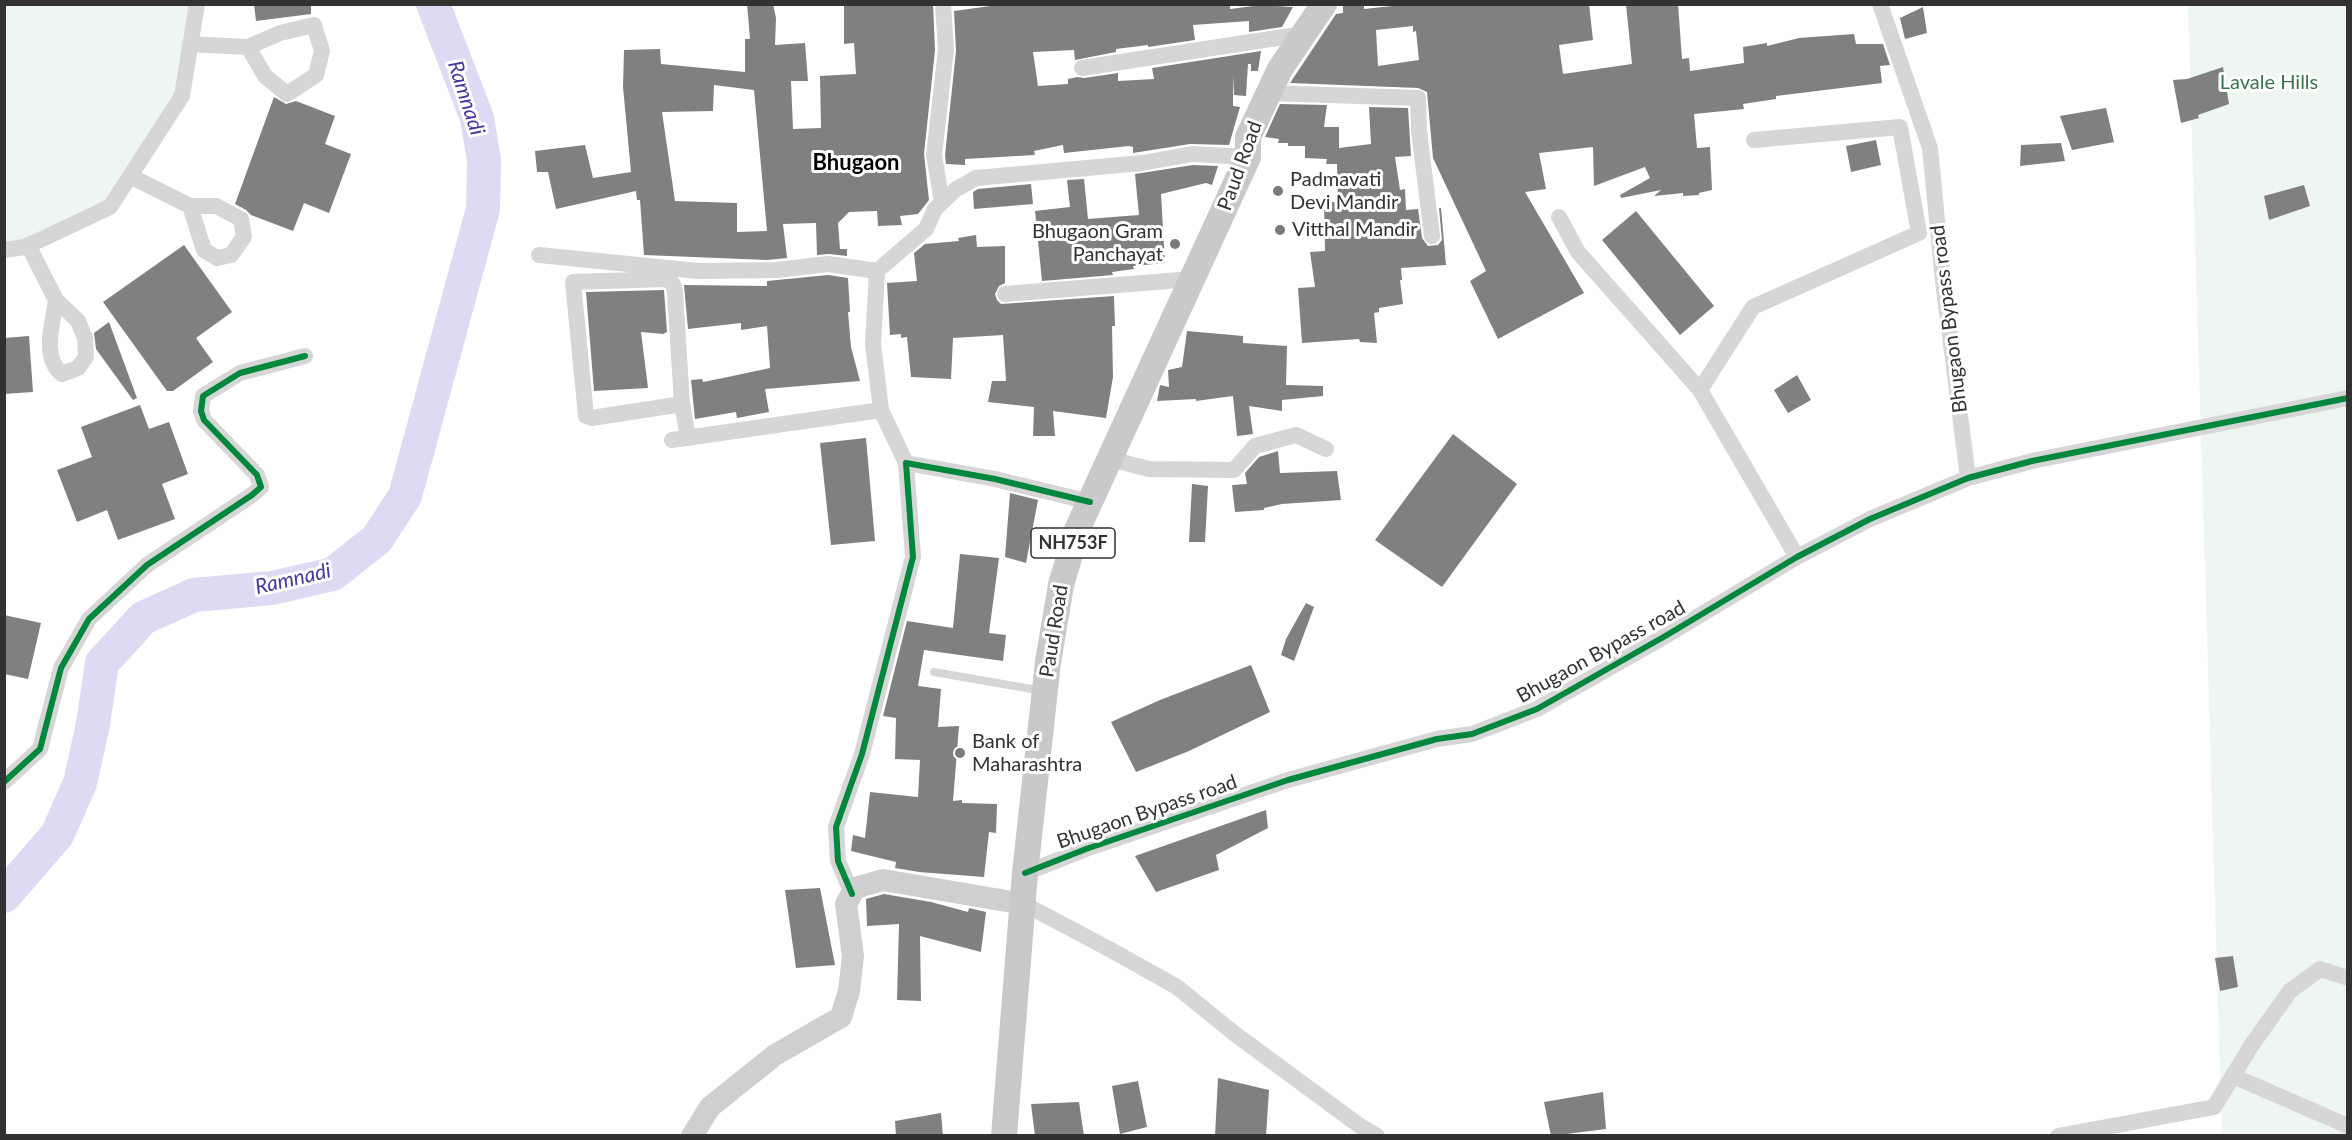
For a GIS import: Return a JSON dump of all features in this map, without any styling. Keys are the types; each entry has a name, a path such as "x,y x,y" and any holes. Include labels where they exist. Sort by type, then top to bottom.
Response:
{"main road":[{"name":"Paud Road","path":"1004,1136 1025,873 1045,692 1060,585 1077,530 1248,157 1248,137 1280,69 1324,4"}],"street":[{"path":"4,250 28,245 110,207 182,96 197,4"},
{"path":"942,202 934,155 946,50 943,4"},
{"name":"Bhugaon Bypass road","path":"1025,873 1086,849 1288,780 1437,739 1472,734 1537,709 1797,557 1870,519 1968,478 1943,281 1930,148 1880,4"},
{"path":"190,44 248,47 280,33 314,25 322,51 316,75 287,94 265,76 248,47"},
{"path":"1082,68 1303,34"},
{"path":"1269,93 1418,98 1419,131 1432,236"},
{"path":"1700,390 1753,307 1919,233 1900,127 1754,140"},
{"path":"852,894 838,861 836,827 862,754 913,558 906,463 881,410 873,344 877,271 926,229 935,209 954,190 976,178 1142,163 1192,154 1248,157"},
{"path":"130,177 190,206"},
{"path":"1559,217 1578,252 1700,390 1797,557"},
{"path":"28,245 56,300"},
{"path":"539,255 698,272 776,270 828,264 877,271"},
{"path":"682,404 592,418 586,416 573,282 667,279 673,284 682,404 680,439 881,410"},
{"path":"1005,294 1193,279"},
{"path":"4,782 40,749 61,668 89,619 147,565 261,487 257,475 204,420 201,411 203,396 240,373 305,356"},
{"path":"1968,478 2032,461 2348,398"},
{"path":"1110,459 1149,469 1234,470 1255,446 1296,435 1326,448"},
{"path":"906,463 995,479 1090,502"},
{"path":"692,1136 711,1107 747,1077 775,1055 841,1017 849,991 853,956 846,904 855,888 883,880 1023,904 1177,987 1235,1034 1377,1136"},
{"path":"2058,1136 2214,1107 2251,1046 2290,991 2320,969 2348,978"},
{"path":"2233,1076 2348,1125"}],"lane":[{"path":"934,672 1045,692"}],"green space":[{"path":"4,5 197,5 182,96 110,207 4,250"},
{"name":"Lavale Hills","path":"2188,5 2347,5 2347,1135 2222,1135"}],"building":[{"path":"254,4 311,4 311,14 256,21"},
{"path":"747,4 773,4 776,18 775,45 805,43 808,81 791,81 793,129 821,128 820,76 856,74 854,43 844,44 844,4 933,4 935,50 924,154 929,200 918,214 900,216 902,225 878,226 877,211 849,212 838,223 840,249 847,249 847,256 817,255 816,223 783,224 787,258 767,260 644,255 640,200 637,200 636,191 556,209 548,172 537,172 535,151 585,145 593,178 631,172 623,87 624,50 660,49 661,64 745,72 745,39 750,39","holes":["714,85 754,90 767,231 737,232 737,203 675,201 662,112 713,111"]},
{"path":"1005,4 1230,4 1230,9 1261,5 1293,7 1282,27 1249,32 1249,21 1193,25 1195,40 1116,49 1116,52 1075,60 1074,50 1033,52 1038,86 1068,84 1068,79 1077,77 1118,73 1118,81 1154,79 1152,68 1261,51 1258,71 1251,71 1251,64 1248,64 1246,96 1234,95 1233,75 1233,106 1240,107 1229,145 1190,144 1133,153 1133,147 1129,146 1064,153 1063,145 1034,151 1035,155 965,159 965,165 946,164 956,51 954,11"},
{"path":"1343,4 1364,4 1364,9 1411,4 1589,4 1593,40 1559,45 1563,74 1632,64 1626,4 1678,4 1682,59 1689,58 1690,71 1744,63 1743,47 1767,43 1767,46 1799,38 1854,34 1856,44 1883,44 1890,65 1880,66 1882,83 1776,96 1776,99 1743,104 1744,109 1694,114 1697,148 1710,147 1712,190 1699,193 1699,195 1683,196 1683,193 1654,196 1661,190 1621,198 1620,195 1650,178 1645,167 1594,186 1593,147 1539,153 1546,189 1525,192 1584,293 1498,339 1470,281 1486,271 1433,158 1427,92 1418,88 1290,83 1336,14 1343,13","holes":["1413,26 1413,32 1416,31 1419,60 1378,66 1376,30"]},
{"path":"1923,7 1927,33 1905,39 1900,18"},
{"path":"2223,67 2229,104 2198,115 2199,118 2181,123 2173,80 2187,79"},
{"path":"274,97 286,104 296,101 335,116 325,144 351,154 329,213 304,203 293,231 251,215 235,204"},
{"path":"1280,104 1327,105 1324,127 1339,127 1339,148 1371,144 1369,107 1408,108 1411,156 1395,157 1400,190 1405,189 1406,210 1418,209 1422,238 1428,246 1438,245 1442,240 1439,208 1441,208 1446,265 1401,268 1403,304 1379,308 1379,312 1374,313 1377,343 1360,342 1359,339 1302,343 1298,288 1315,287 1310,252 1325,251 1324,202 1338,202 1337,164 1326,164 1327,159 1305,158 1305,146 1288,146 1288,143 1278,143 1279,139 1265,137"},
{"path":"2106,108 2114,142 2072,150 2060,116"},
{"path":"1876,140 1881,165 1851,172 1846,146"},
{"path":"2061,143 2065,161 2020,166 2021,145"},
{"path":"1193,165 1218,166 1212,185 1206,183 1161,194 1165,263 1133,266 1134,269 1112,272 1113,275 1042,281 1035,211 1070,207 1067,180 1084,179 1088,219 1139,215 1135,174"},
{"path":"1031,184 1033,204 974,209 973,192 978,189"},
{"path":"2304,185 2310,206 2269,220 2264,196"},
{"path":"1636,211 1714,306 1680,335 1602,240"},
{"path":"976,235 977,247 1005,246 1005,283 999,286 995,294 1001,304 1114,296 1113,377 1106,418 1053,411 1055,436 1033,436 1034,407 988,402 992,381 1006,381 1003,335 953,338 951,379 911,377 907,337 901,338 901,334 890,335 887,283 917,281 914,253 925,244 959,241 958,238"},
{"path":"184,245 232,312 196,338 213,362 173,391 167,391 103,302"},
{"path":"828,275 848,278 851,347 860,381 765,389 769,412 737,418 736,412 695,419 691,380 702,379 703,382 770,368 767,326 741,330 741,323 688,329 684,285 767,286 767,281"},
{"path":"664,290 667,332 663,334 641,332 648,388 594,391 586,292"},
{"path":"109,322 137,398 133,400 96,349 94,333"},
{"path":"1187,331 1243,336 1243,343 1287,346 1286,385 1323,386 1323,396 1282,400 1282,411 1249,406 1253,434 1237,436 1233,396 1196,401 1196,399 1157,401 1160,385 1169,387 1168,370 1182,367"},
{"path":"29,336 33,392 4,394 4,338"},
{"path":"1797,375 1811,400 1788,413 1774,390"},
{"path":"140,405 149,429 169,422 188,474 162,484 175,519 118,540 107,510 77,522 57,470 92,457 81,427"},
{"path":"1453,434 1517,484 1442,587 1375,540"},
{"path":"866,438 875,541 831,545 820,443"},
{"path":"1278,451 1280,473 1337,471 1341,500 1282,504 1264,508 1264,510 1235,512 1232,485 1247,484 1245,473 1259,457"},
{"path":"1192,484 1208,486 1205,542 1189,542"},
{"path":"1010,493 1038,500 1026,563 1005,557"},
{"path":"960,554 999,558 989,633 1006,635 1003,661 924,650 918,686 941,689 938,727 959,726 953,801 997,804 996,833 989,832 984,877 895,868 896,862 851,851 853,835 865,838 870,792 918,797 920,760 895,759 896,718 883,716 907,621 953,628"},
{"path":"1306,603 1314,607 1294,661 1281,655 1286,639"},
{"path":"4,615 41,623 28,679 4,674"},
{"path":"1251,665 1270,712 1189,751 1136,772 1111,722 1160,700"},
{"path":"1266,810 1268,828 1216,855 1219,870 1156,892 1135,856"},
{"path":"820,888 835,965 796,968 785,890"},
{"path":"884,894 931,902 968,912 969,908 986,912 981,952 920,936 921,1001 897,1000 899,924 867,926 866,899"},
{"path":"2233,956 2238,987 2220,991 2215,958"},
{"path":"1218,1078 1269,1090 1266,1136 1215,1136"},
{"path":"1138,1081 1147,1127 1120,1134 1112,1086"},
{"path":"1603,1092 1606,1129 1551,1136 1544,1102"},
{"path":"1079,1102 1084,1136 1035,1136 1031,1104"},
{"path":"941,1113 943,1136 896,1136 895,1121"}],"waterway":[{"name":"Ramnadi","path":"4,896 57,835 80,783 93,724 102,663 143,618 194,595 272,588 333,574 377,539 405,496 483,209 484,161 477,118 433,4"}],"cycle path":[{"path":"4,782 40,749 61,668 89,619 147,565 261,487 257,475 204,420 201,411 203,396 240,373 305,356"},
{"path":"1025,873 1086,849 1288,780 1437,739 1472,734 1537,709 1797,557 1870,519 1968,478 2032,461 2348,398"},
{"path":"852,894 838,861 836,827 862,754 913,557 906,463 995,479 1090,502"}],"place":[{"name":"Padmavati Devi Mandir","path":"1278,191"},
{"name":"Vitthal Mandir","path":"1280,230"},
{"name":"Bhugaon Gram Panchayat","path":"1175,244"},
{"name":"Bank of Maharashtra","path":"960,753"}],"district":[{"name":"Bhugaon","path":"856,163"}]}
